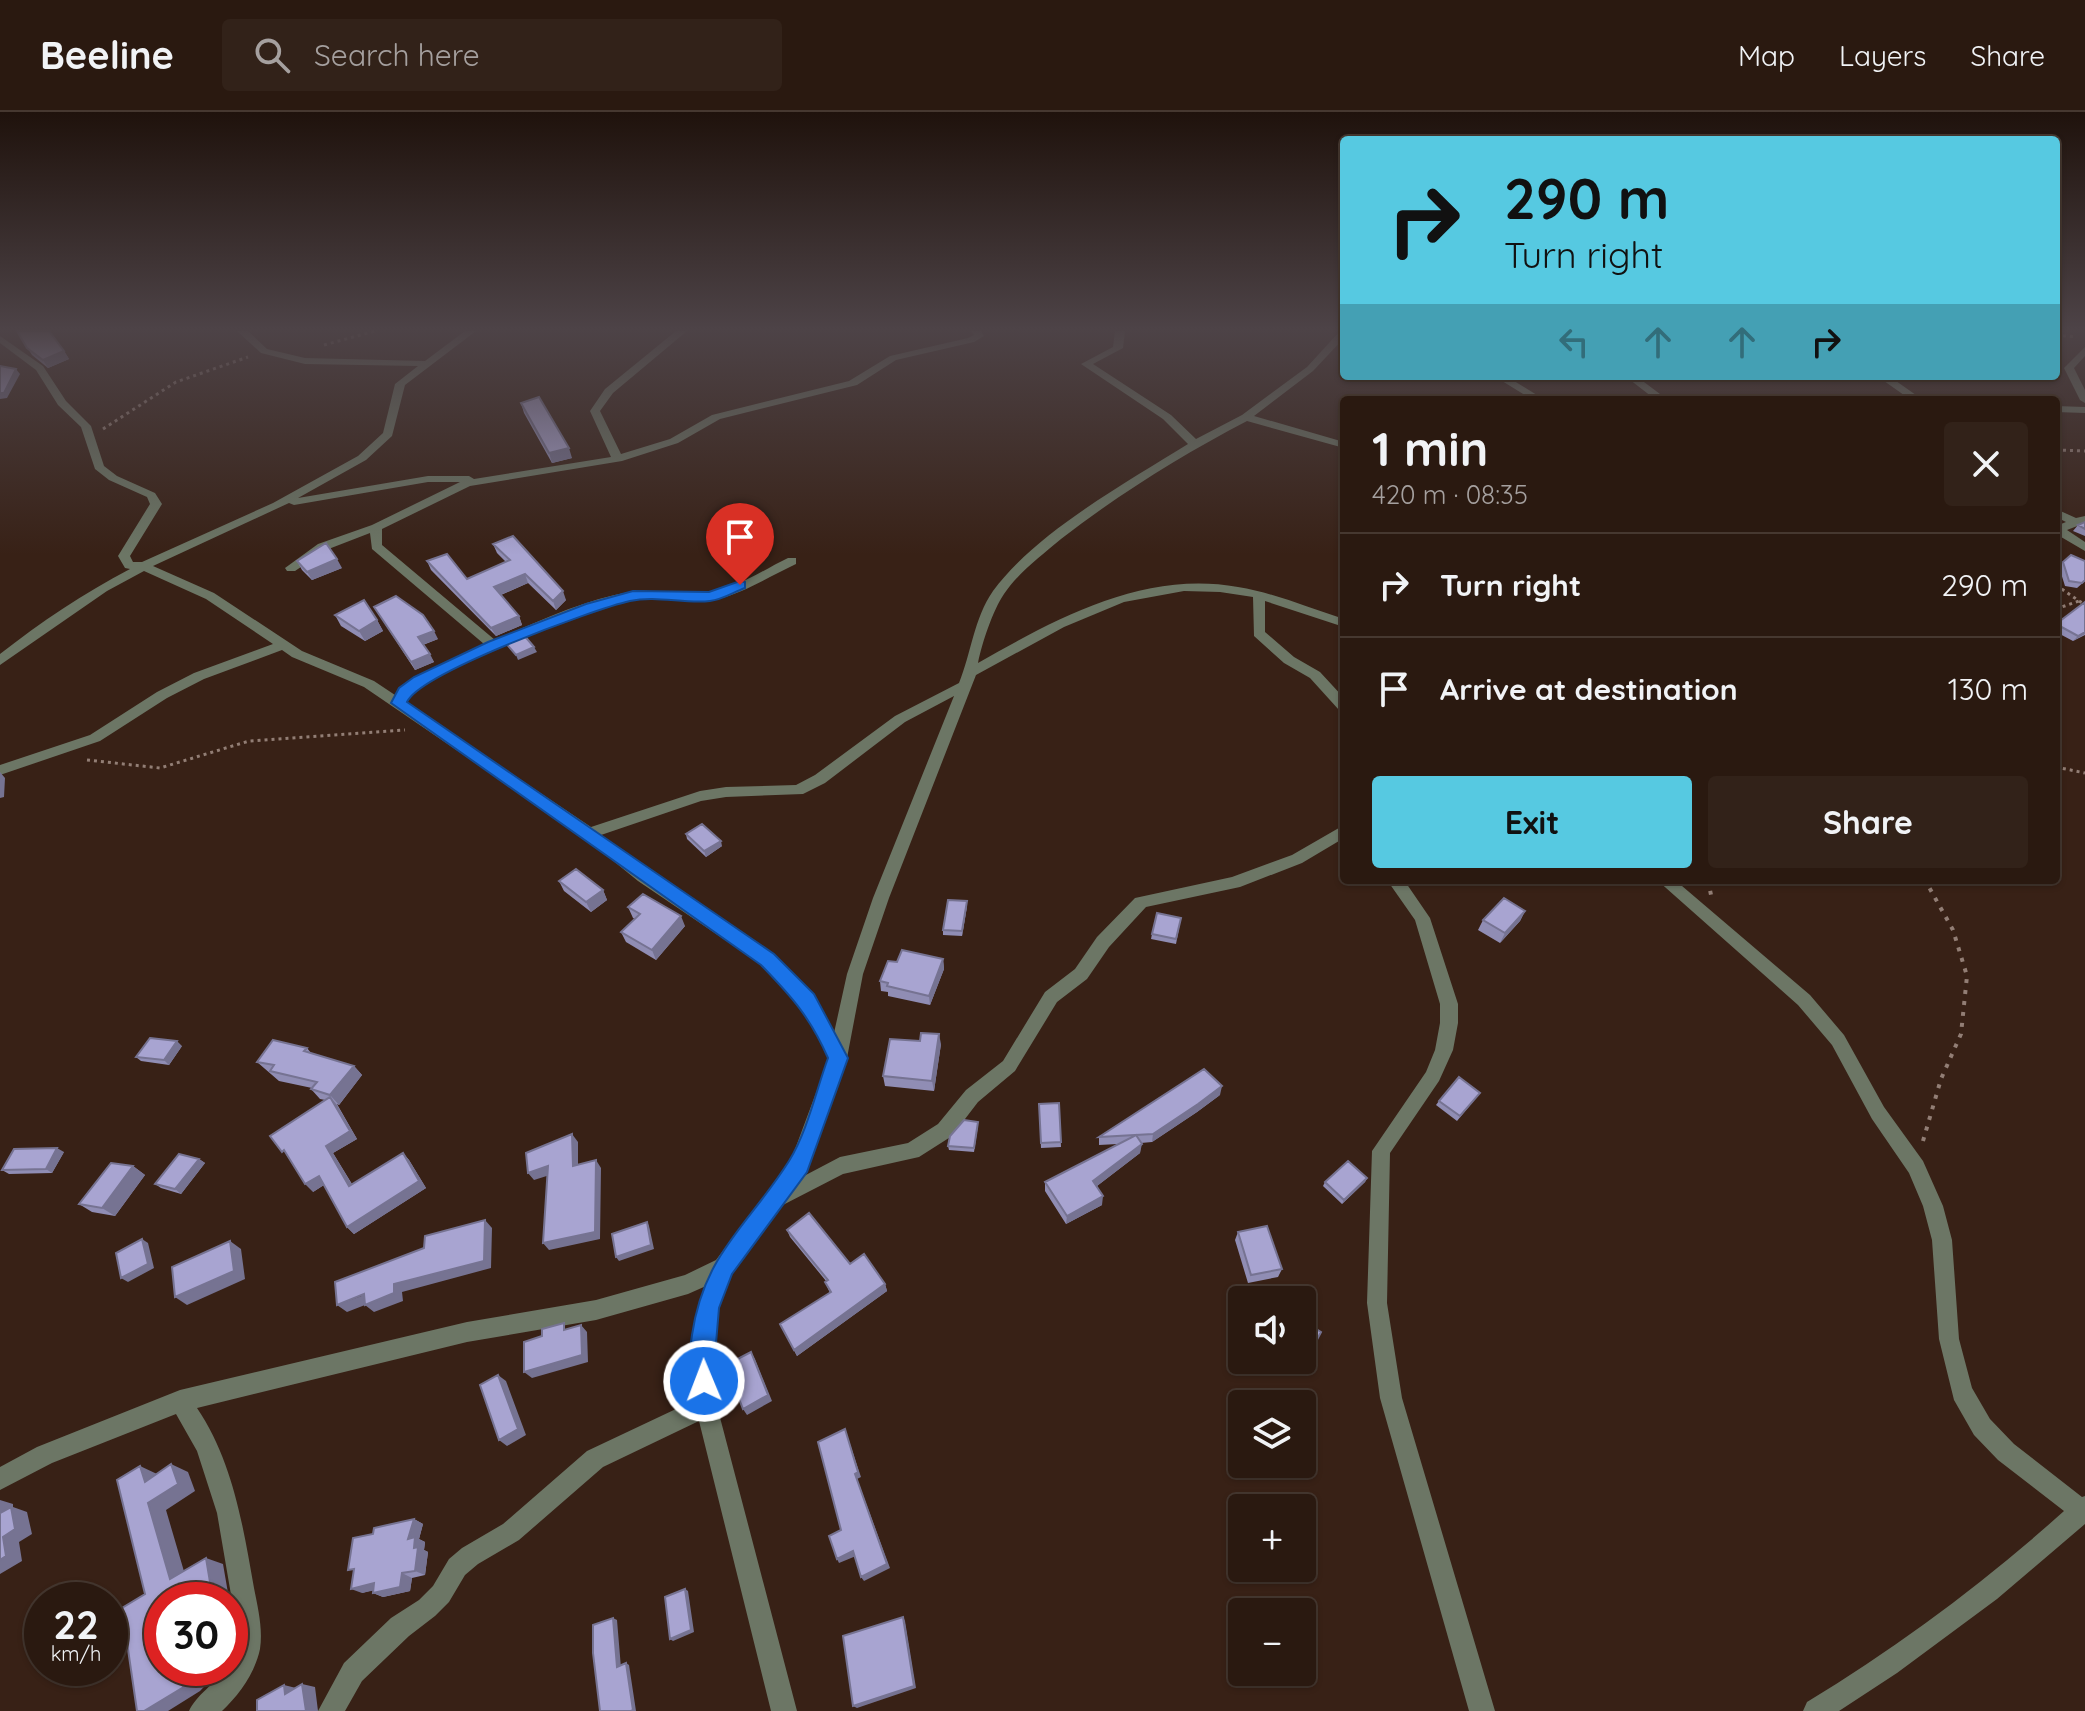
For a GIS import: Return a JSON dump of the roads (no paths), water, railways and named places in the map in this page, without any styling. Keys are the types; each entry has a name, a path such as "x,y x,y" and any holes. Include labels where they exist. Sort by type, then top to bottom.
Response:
{"street":[{"path":"65,406 86,426 99,467 113,478 151,495 156,504 124,556 129,565 142,566 210,596 282,645 369,684 589,833 644,877 768,960 807,999 838,1058"},
{"path":"0,661 42,628 142,566 277,505 362,458 384,441 394,406"},
{"path":"599,406 595,411 618,459"},
{"path":"291,568 322,547 376,527 459,486 618,459 674,441 716,417 762,406"},
{"path":"1150,406 1167,417 1195,444"},
{"path":"784,1711 706,1406 701,1356 708,1308 723,1267 799,1165 838,1058 855,974 997,594 1025,562 1090,511 1261,406"},
{"path":"2060,409 2085,410"},
{"path":"1246,417 1340,444"},
{"path":"277,505 428,479 486,479"},
{"path":"2060,514 2081,522"},
{"path":"2060,528 2081,522"},
{"path":"376,527 376,546 493,645"},
{"path":"2060,531 2085,547"},
{"path":"399,703 404,691 420,680 493,645 618,598 649,594 710,597 792,561"},
{"path":"589,833 700,796 726,792 798,790 820,779 900,719 1049,629 1104,602 1137,592 1222,588 1259,595 1340,622"},
{"path":"1259,595 1259,633 1289,660 1315,675 1340,703"},
{"path":"0,770 95,738 187,682 282,645"},
{"path":"774,1201 817,1175 840,1166 912,1151 945,1130 972,1096 1009,1066 1051,997 1081,974 1103,942 1141,902 1234,883 1297,859 1340,833"},
{"path":"1398,884 1422,918 1441,974 1449,1023 1444,1050 1433,1076 1381,1151 1379,1319 1391,1398 1482,1711"},
{"path":"1670,884 1823,1019 1878,1113 1916,1167 1933,1206 1942,1240 1949,1339 1962,1392 1982,1427 2006,1452 2084,1510 2005,1581 1940,1632 1816,1711"},
{"path":"0,1479 45,1455 180,1401 467,1332 596,1310 688,1284 723,1267"},
{"path":"180,1401 201,1430 222,1481 248,1619 248,1648 242,1662 235,1675 202,1711"},
{"path":"331,1711 353,1672 400,1627 427,1608 441,1594 457,1567 470,1556 511,1532 595,1459 706,1406"}]}
